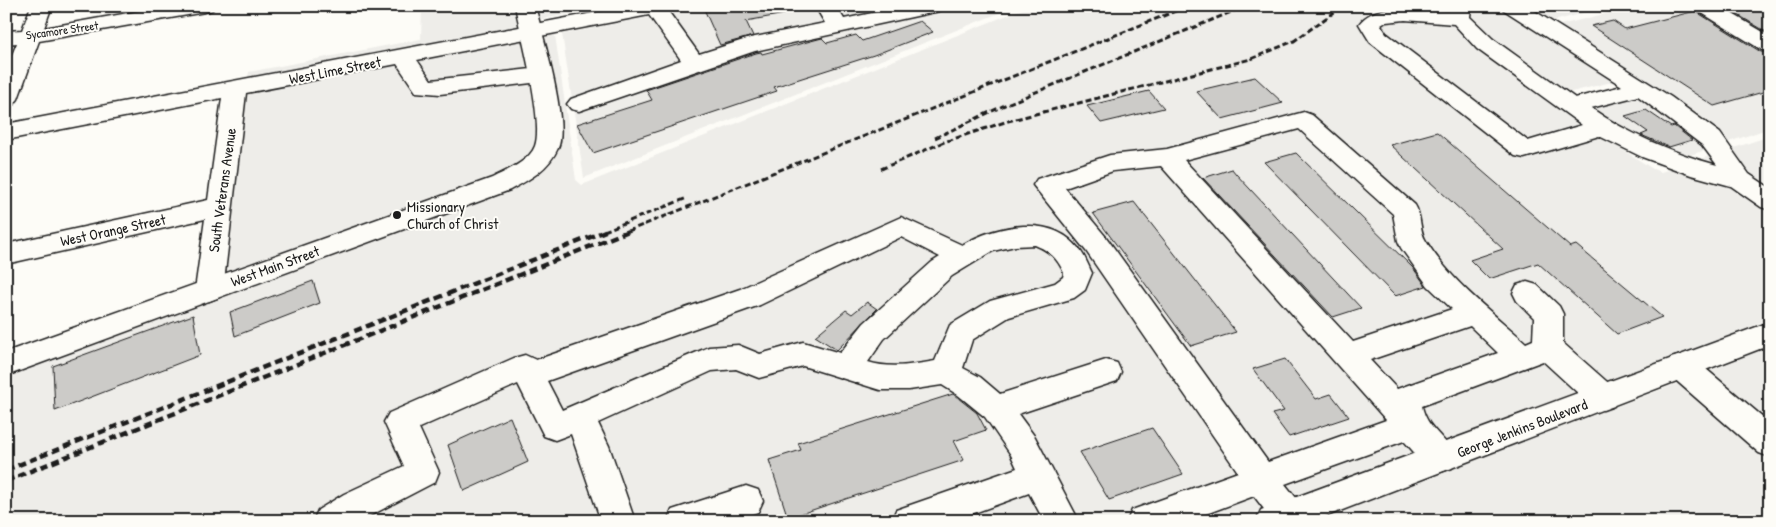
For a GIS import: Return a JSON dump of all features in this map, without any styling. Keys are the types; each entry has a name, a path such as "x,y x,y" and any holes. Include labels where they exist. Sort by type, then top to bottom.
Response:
{"street":[{"path":"6,98 42,6"},
{"name":"Sycamore Street","path":"6,38 205,6"},
{"path":"404,57 424,86 437,88 540,75 525,6"},
{"path":"825,6 838,27"},
{"path":"579,104 694,63 759,43 935,6"},
{"path":"1511,6 1641,88 1711,139 1740,180"},
{"path":"1704,6 1770,45"},
{"path":"660,7 694,63"},
{"name":"West Lime Street","path":"6,132 236,90 660,7"},
{"path":"1601,127 1524,150 1378,37 1370,24 1380,16 1435,15 1460,12 1485,44 1601,127 1651,151 1700,169 1740,180 1770,201"},
{"name":"West Main Street","path":"6,364 501,184 519,175 538,158 547,146 549,134 548,113 540,75"},
{"path":"1571,106 1641,88"},
{"name":"South Veterans Avenue","path":"209,290 236,90"},
{"path":"1281,518 1262,480 1096,244 1059,197 1046,185 1110,163 1167,157 1304,120 1406,211 1411,241 1438,279 1475,313 1603,397"},
{"path":"1167,157 1440,458"},
{"name":"West Orange Street","path":"6,254 219,207"},
{"path":"529,375 750,297 902,226 947,248 962,258"},
{"path":"847,367 874,330 942,269 984,244 1015,236 1038,235 1057,243 1070,256 1078,273 1074,283 1064,290 1000,309 960,333 951,355 947,374"},
{"path":"1410,425 1405,399 1535,352 1549,314 1527,293"},
{"path":"1348,356 1475,313"},
{"name":"George Jenkins Boulevard","path":"1281,518 1682,368 1770,333"},
{"path":"330,521 356,505 423,472 400,422 525,367 555,427 709,359 738,357 759,366 803,354 880,378 909,378 935,373 947,374 969,386 996,408 1024,447 1037,476 1062,521"},
{"path":"1682,368 1770,443"},
{"path":"996,408 1106,372"},
{"path":"579,417 593,446 618,521"},
{"path":"1144,521 1410,425"},
{"path":"908,521 1037,476"},
{"path":"684,521 746,501"}],"shaded area":[{"path":"422,6 517,6 522,29 247,82 249,72 421,39"},
{"path":"533,6 613,6 538,20"},
{"path":"705,6 1017,6 584,178 562,34"},
{"path":"1030,6 1609,6 1552,23 1628,78 1545,100 1653,169 1661,172 1770,136 1770,319 1678,356 1232,521 6,521 6,373 541,166 541,35 557,32 555,35 576,180 582,185"},
{"path":"1616,6 1770,6 1770,128 1658,166 1553,102 1640,82 1560,25 1620,10"},
{"path":"524,38 539,115 538,145 523,163 497,178 222,277 245,93"},
{"path":"1770,346 1770,521 1314,521 1700,375"}],"building":[{"path":"720,6 784,6 785,14 746,21 753,36 720,45 704,9"},
{"path":"1723,6 1770,6 1770,34"},
{"path":"1695,11 1761,52 1770,53 1770,90 1714,106 1591,26 1613,21 1625,29"},
{"path":"920,21 933,32 874,55 774,87 777,91 593,153 577,124 652,100 646,90 756,53 761,52 762,54 822,38 827,43 856,35 862,41"},
{"path":"1255,77 1283,103 1222,119 1196,91"},
{"path":"1149,91 1164,108 1101,123 1087,106"},
{"path":"1646,110 1671,127 1674,126 1692,140 1669,147 1641,135 1648,132 1625,116"},
{"path":"1437,132 1570,247 1576,245 1662,317 1617,334 1538,263 1489,279 1470,260 1503,249 1390,145"},
{"path":"1296,153 1413,268 1426,286 1395,296 1264,162"},
{"path":"1232,169 1361,308 1333,317 1203,178"},
{"path":"1134,202 1236,332 1191,346 1093,213"},
{"path":"313,281 320,303 235,336 230,312"},
{"path":"867,302 877,309 837,350 815,336 846,310 852,314"},
{"path":"193,315 200,355 55,411 53,366"},
{"path":"1285,359 1316,399 1331,394 1349,417 1289,437 1272,414 1284,411 1253,369"},
{"path":"953,394 977,413 986,430 954,441 964,460 788,518 769,460 801,450 798,443"},
{"path":"510,417 528,462 464,491 448,445"},
{"path":"1152,428 1183,474 1109,500 1080,452"}],"railway":[{"path":"628,231 1188,6"},
{"path":"935,138 1007,104 1246,6"},
{"path":"881,169 944,142 1008,121 1251,59 1294,41 1343,6"},
{"path":"604,231 687,198"},
{"path":"6,470 608,230"},
{"path":"6,481 631,230"}],"place":[{"name":"Missionary Church of Christ","path":"397,215"}]}
